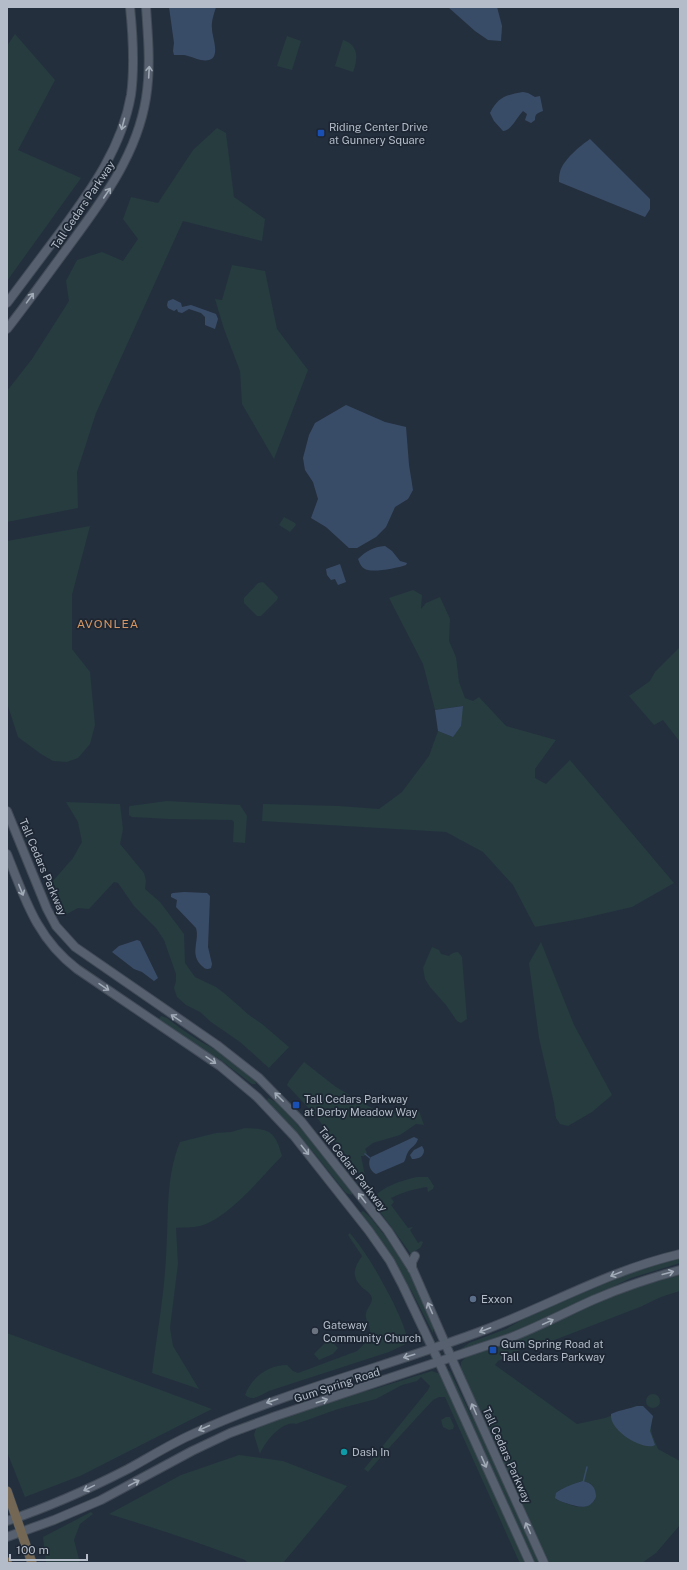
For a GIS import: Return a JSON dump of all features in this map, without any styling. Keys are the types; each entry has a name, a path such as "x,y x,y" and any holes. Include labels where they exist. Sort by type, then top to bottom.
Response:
{"highway":[{"path":"7,1491 32,1563"}],"main road":[{"name":"Tall Cedars Parkway","path":"7,304 86,196 102,171 120,136 130,95 133,70 134,53 130,7"},
{"name":"Tall Cedars Parkway","path":"7,329 108,191 131,149 143,115 148,88 149,46 146,7"},
{"name":"Tall Cedars Parkway","path":"7,811 46,909 56,926 74,947 223,1050 268,1086 301,1121 388,1232 412,1269 544,1563"},
{"path":"7,854 34,919 47,940 60,955 77,969 229,1073 257,1097 285,1126 369,1231 390,1261 440,1362 530,1563"},
{"name":"Gum Spring Road","path":"7,1521 76,1495 192,1434 240,1413 332,1380 488,1329 638,1265 680,1254"},
{"path":"412,1269 415,1256"},
{"name":"Gum Spring Road","path":"7,1537 101,1500 192,1451 245,1427 526,1332 592,1301 635,1283 680,1270"},
{"path":"240,1413 245,1427"}],"green space":[{"path":"15,34 55,80 18,150 81,178 7,281 7,46"},
{"path":"287,36 301,41 292,70 277,66"},
{"path":"343,40 352,45 355,49 356,62 353,72 335,66"},
{"path":"217,128 226,133 234,197 265,219 262,241 183,221 96,413 77,472 78,508 7,522 7,391 32,359 69,301 66,281 77,260 102,252 123,261 138,239 123,219 131,197 158,203 193,150"},
{"path":"232,265 265,271 277,329 308,370 274,459 242,404 240,371 224,329 215,299 222,300"},
{"path":"284,517 296,525 290,532 279,525"},
{"path":"90,526 72,595 72,649 90,672 95,725 90,744 78,758 67,762 53,761 18,737 7,703 7,541"},
{"path":"263,582 278,597 277,600 261,616 257,616 244,603 244,598 258,583"},
{"path":"413,590 422,595 421,609 426,603 440,597 450,619 449,641 456,657 459,682 465,698 473,701 479,697 506,726 556,740 535,769 535,778 546,784 570,760 674,883 632,907 580,919 535,927 513,885 483,852 446,832 262,821 263,804 339,806 379,809 402,792 429,756 438,731 453,737 462,706 435,710 423,664 389,598"},
{"path":"680,647 680,742 663,720 654,725 629,696 650,681 655,672"},
{"path":"167,801 240,805 247,816 245,843 233,842 234,822 232,820 169,819 132,817 129,815 130,806"},
{"path":"66,802 120,804 123,829 120,844 144,873 146,881 145,889 160,902 184,934 185,963 195,977 216,987 289,1047 269,1068 240,1042 211,1022 200,1012 186,1005 177,997 174,988 176,974 164,940 156,928 134,906 118,883 114,882 89,909 78,908 65,915 57,906 52,894 53,881 73,858 82,842 78,822"},
{"path":"541,942 574,1025 612,1095 592,1112 568,1126 560,1124 556,1118 539,1038 529,963"},
{"path":"432,947 439,950 441,954 449,956 458,952 462,957 467,1019 461,1023 457,1021 425,979 423,968"},
{"path":"161,1016 167,1018 198,1040 231,1059 253,1077 256,1084 252,1084 218,1058 193,1045 162,1022 159,1019"},
{"path":"304,1062 336,1087 382,1114 419,1111 424,1125 416,1124 400,1135 373,1143 365,1149 367,1153 364,1156 361,1156 365,1176 364,1180 315,1115 287,1085"},
{"path":"268,1098 276,1102 318,1147 352,1191 352,1195 346,1193 314,1153 269,1105 267,1101"},
{"path":"245,1128 260,1129 274,1136 282,1156 244,1196 222,1215 211,1222 200,1226 176,1228 178,1264 170,1328 173,1346 199,1389 152,1373 164,1286 168,1199 172,1170 180,1142 216,1133 231,1132"},
{"path":"417,1177 428,1177 434,1186 433,1189 428,1192 427,1187 404,1192 391,1198 394,1202 391,1205 408,1228 413,1227 410,1230 418,1243 421,1241 423,1242 421,1247 411,1254 375,1205 374,1199 386,1188 399,1182"},
{"path":"363,1211 370,1217 385,1236 411,1274 433,1326 433,1333 411,1290 362,1217 361,1212"},
{"path":"350,1233 368,1258 393,1302 402,1322 408,1343 389,1352 269,1391 257,1397 248,1397 245,1395 251,1383 261,1374 273,1367 287,1365 293,1371 298,1373 357,1351 368,1340 370,1329 366,1319 366,1314 372,1298 355,1277 355,1269 362,1256 348,1235"},
{"path":"680,1257 680,1263 631,1278 521,1330 462,1350 461,1349 469,1343 506,1329 537,1311 624,1273"},
{"path":"680,1275 680,1291 661,1297 640,1307 552,1341 532,1344 498,1361 495,1365 577,1424 605,1418 636,1406 649,1415 652,1434 658,1449 680,1461 680,1525 656,1553 642,1563 547,1563 512,1486 519,1480 517,1476 509,1479 461,1371 461,1362 467,1356 517,1339 620,1292","holes":["583,1481 591,1484 595,1500 589,1505 583,1507 576,1506 556,1499 559,1490"]},
{"path":"7,1333 212,1409 80,1476 25,1497 7,1452"},
{"path":"329,1339 338,1348 333,1354 319,1360 314,1354"},
{"path":"432,1371 440,1374 525,1563 520,1563 517,1557 445,1397 439,1397 433,1400 368,1472 364,1469 428,1390 430,1386 421,1377 417,1381 402,1385 376,1399 338,1409 296,1424 285,1425 274,1433 265,1444 260,1454 254,1435 256,1428 260,1425 349,1395 371,1390"},
{"path":"450,1371 480,1430 541,1563 535,1563 530,1555 448,1372"},
{"path":"653,1394 658,1396 660,1401 658,1406 653,1408 648,1406 646,1401 648,1396"},
{"path":"446,1417 450,1417 454,1426 453,1429 449,1430 443,1427 441,1420"},
{"path":"239,1455 283,1461 347,1486 283,1563 248,1563 245,1560 160,1530 109,1514 181,1475"},
{"path":"91,1512 93,1514 80,1524 74,1540 80,1563 46,1563 43,1537"}],"water":[{"path":"169,7 216,7 212,23 212,33 215,46 215,55 213,58 203,60 184,55 174,55 174,43"},
{"path":"448,7 497,7 502,26 501,41 488,40 475,31"},
{"path":"523,92 535,97 540,96 543,111 539,112 535,116 535,120 531,123 525,120 527,114 523,111 509,129 503,131 494,121 490,113 499,100 512,94"},
{"path":"590,139 650,199 650,209 645,217 559,182 560,172 568,158"},
{"path":"173,299 181,303 182,307 191,305 216,314 218,319 215,329 205,325 205,317 201,313 189,309 182,313 178,312 177,309 174,311 168,308 168,301"},
{"path":"346,405 385,422 406,427 409,465 413,490 408,499 395,507 386,527 376,537 357,548 349,548 326,527 311,518 318,499 313,482 305,470 303,458 309,435 315,423"},
{"path":"385,546 392,551 400,561 407,563 406,565 368,570 360,564 358,559 364,554 377,547"},
{"path":"340,564 346,582 338,585 335,579 331,580 327,575 326,569"},
{"path":"463,706 461,726 453,737 438,731 435,710"},
{"path":"173,893 207,893 210,896 208,947 212,964 210,969 203,967 196,957 196,928 176,907 177,900 171,897 171,894"},
{"path":"137,940 140,941 158,978 154,981 142,972 134,969 112,952 119,946"},
{"path":"414,1137 418,1139 415,1145 408,1152 404,1162 376,1174 372,1171 369,1164 371,1157"},
{"path":"422,1146 424,1152 422,1156 412,1159 410,1155 414,1150"},
{"path":"637,1406 643,1406 653,1416 650,1431 655,1445 653,1446 641,1445 626,1437 615,1426 612,1420 611,1414"},
{"path":"583,1481 593,1486 596,1497 587,1506 575,1506 555,1498 558,1491"}],"waterway":[{"path":"365,1154 370,1158"},
{"path":"583,1483 587,1467"}],"place":[{"name":"Riding Center Drive at Gunnery Square","path":"321,133"},
{"name":"Tall Cedars Parkway at Derby Meadow Way","path":"296,1105"},
{"name":"Exxon","path":"473,1299"},
{"name":"Gateway Community Church","path":"315,1331"},
{"name":"Gum Spring Road at Tall Cedars Parkway","path":"493,1350"},
{"name":"Dash In","path":"344,1452"}],"district":[{"name":"AVONLEA","path":"108,624"}]}
